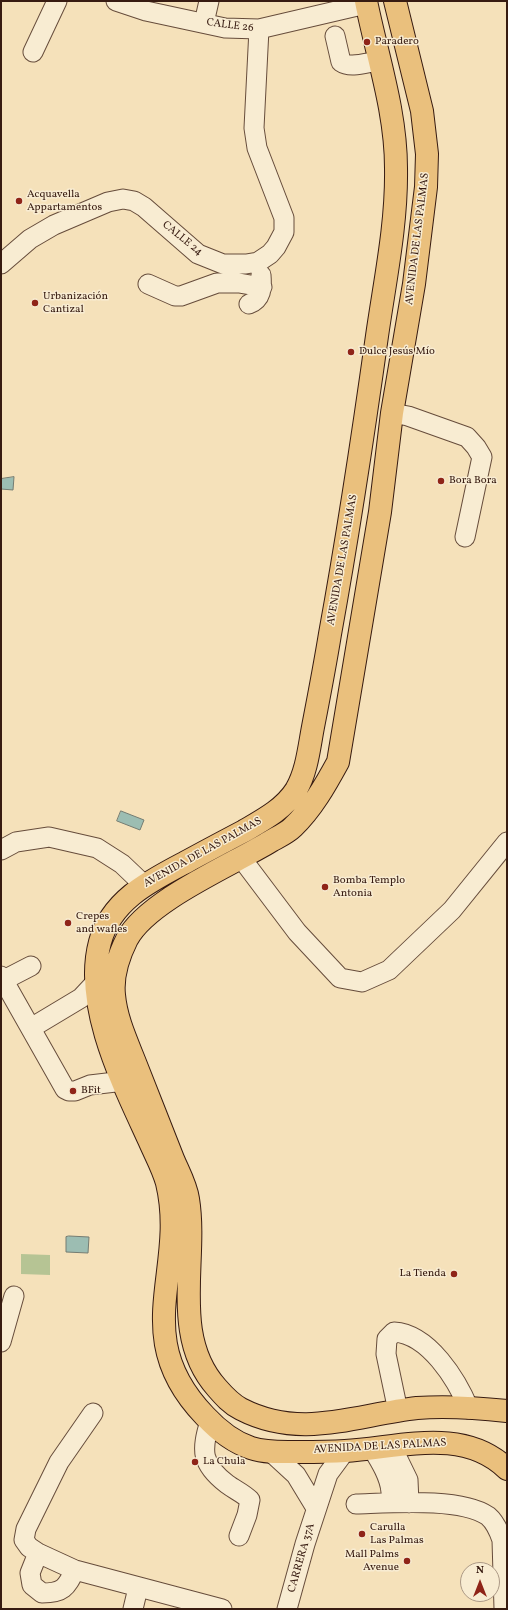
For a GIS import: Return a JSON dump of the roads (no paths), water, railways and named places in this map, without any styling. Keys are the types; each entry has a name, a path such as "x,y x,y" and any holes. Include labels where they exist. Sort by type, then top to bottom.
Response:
{"main road":[{"name":"AVENIDA DE LAS PALMAS","path":"395,1 422,111 427,154 426,187 414,277 392,413 380,512 338,762 324,788 292,828 242,859 215,872 150,912 129,936 120,954 114,993 119,1024 188,1197 191,1241 190,1328 197,1358 212,1382 236,1407 273,1422 296,1426 343,1421 421,1408 507,1411"},
{"name":"AVENIDA DE LAS PALMAS","path":"366,2 393,118 396,161 395,220 348,534 303,774 295,791 286,802 267,818 143,884 114,912 100,939 95,983 102,1022 124,1081 161,1166 167,1184 172,1226 164,1300 164,1334 167,1353 173,1370 188,1395 210,1421 234,1440 253,1449 271,1452 345,1451 430,1442 449,1442 478,1449 505,1465"}],"street":[{"path":"33,52 57,1"},
{"name":"CALLE 26","path":"116,1 147,6 225,28 259,29 366,2"},
{"path":"204,23 209,1"},
{"path":"249,304 257,301 262,287 258,262 276,247 284,232 284,218 257,148 254,128 259,29"},
{"path":"335,36 341,62 345,65 380,61"},
{"name":"CALLE 24","path":"1,264 30,239 54,225 108,202 123,199 134,201 144,207 198,254 223,264 246,264 258,262"},
{"path":"148,284 175,296 181,296 217,284 239,283 262,287"},
{"path":"392,413 408,416 467,437 482,457 465,537"},
{"path":"1,850 16,842 49,837 97,848 122,864 143,884"},
{"path":"242,859 298,932 340,978 362,982 389,970 452,910 507,842"},
{"path":"31,966 2,978 65,1089 69,1091 105,1082 124,1081"},
{"path":"31,1028 81,998 95,983"},
{"path":"1,1342 14,1296"},
{"path":"398,1411 386,1354 387,1340 394,1332 407,1334 422,1343 441,1362 460,1388 469,1409"},
{"path":"93,1413 59,1462 26,1529 24,1540 29,1547 38,1553 75,1570 138,1588 222,1609"},
{"path":"210,1421 203,1446 207,1465 227,1484 243,1493 250,1500 247,1515 239,1536"},
{"path":"382,1447 381,1464 391,1487 391,1492"},
{"path":"382,1447 408,1480 409,1502"},
{"name":"CARRERA 37A","path":"287,1609 316,1508 328,1474 345,1451"},
{"name":"CARRERA 37A","path":"271,1452 296,1475 316,1508"},
{"path":"356,1504 409,1502 466,1506 488,1517 499,1530 502,1540 504,1609"},
{"path":"38,1553 30,1573 32,1585 42,1593 57,1593 67,1586 75,1570"},
{"path":"133,1609 138,1588"}],"water":[{"path":"14,477 13,490 1,489 1,479"},
{"path":"121,811 144,820 140,830 117,821"},
{"path":"66,1237 89,1237 88,1253 66,1252"}],"place":[{"name":"Paradero","path":"367,42"},
{"name":"Acquavella Appartamentos","path":"19,201"},
{"name":"Urbanización Cantizal","path":"35,303"},
{"name":"Dulce Jesús Mío","path":"351,352"},
{"name":"Bora Bora","path":"441,481"},
{"name":"Bomba Templo Antonia","path":"325,887"},
{"name":"Crepes and wafles","path":"68,923"},
{"name":"BFit","path":"73,1091"},
{"name":"La Tienda","path":"454,1274"},
{"name":"La Chula","path":"195,1462"},
{"name":"Carulla Las Palmas","path":"362,1534"},
{"name":"Mall Palms Avenue","path":"407,1561"}]}
